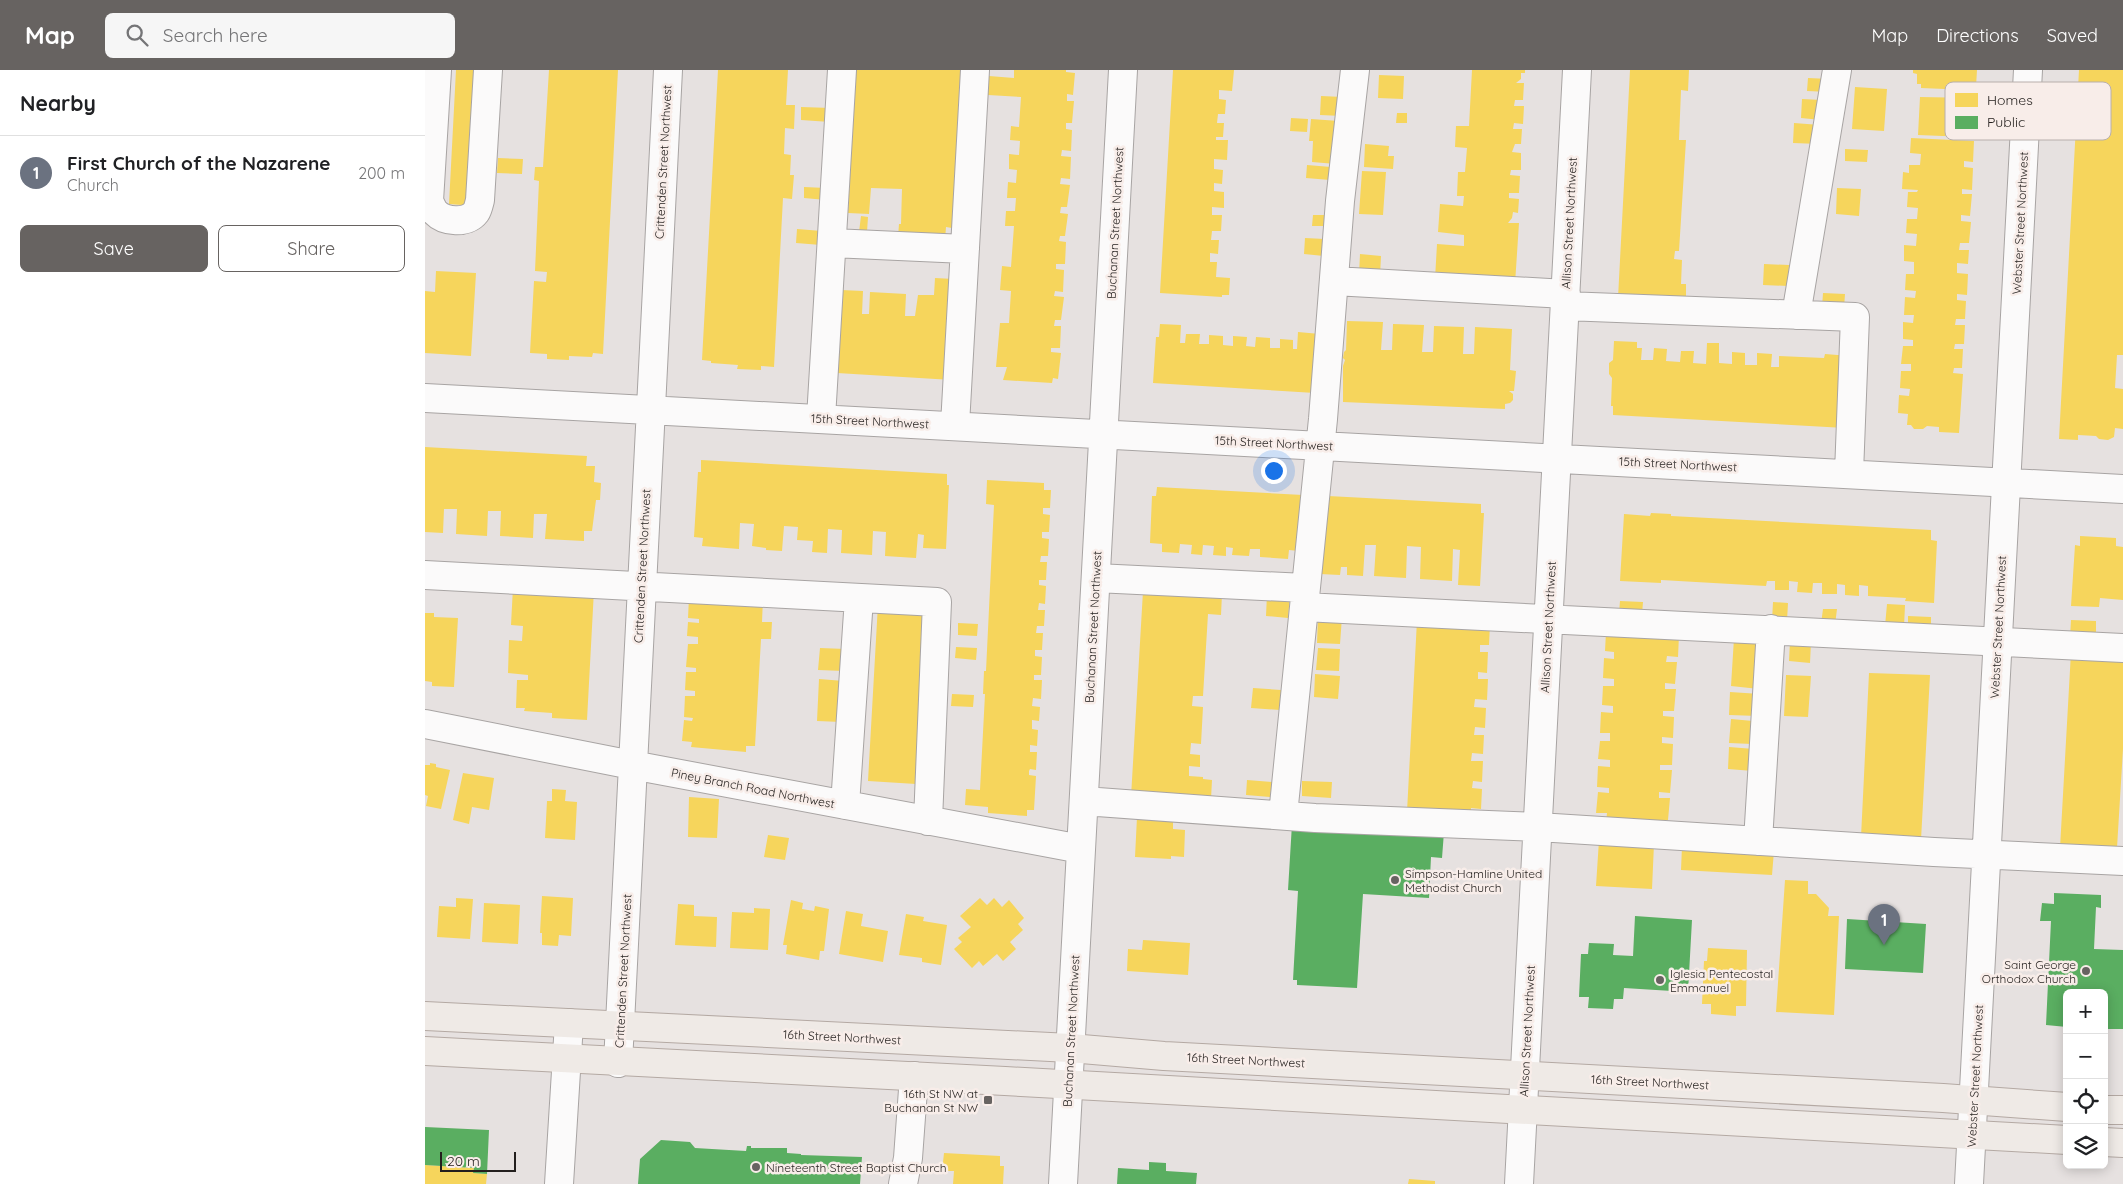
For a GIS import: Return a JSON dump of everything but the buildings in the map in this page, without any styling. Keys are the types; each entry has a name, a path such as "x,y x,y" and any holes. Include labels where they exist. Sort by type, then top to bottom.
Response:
{"main road":[{"name":"16th Street Northwest","path":"425,1016 1070,1048 1174,1056 1524,1074 2063,1108"},
{"path":"425,1052 1069,1084 1522,1111 2063,1140"},
{"path":"2108,1110 2123,1110"},
{"path":"2108,1142 2123,1143"}],"street":[{"path":"437,70 429,201 435,212 443,218 456,220 468,218 475,212 480,200 488,70"},
{"name":"Crittenden Street Northwest","path":"618,1063 668,70"},
{"path":"821,418 842,70"},
{"path":"955,426 975,70"},
{"name":"Buchanan Street Northwest","path":"1063,1184 1123,70"},
{"path":"1283,815 1321,446 1341,192 1355,70"},
{"name":"Allison Street Northwest","path":"1519,1184 1577,70"},
{"path":"1796,315 1837,70"},
{"name":"Webster Street Northwest","path":"1969,1184 2024,140"},
{"path":"832,243 965,249"},
{"path":"1334,281 1565,300 1855,317 1849,473"},
{"name":"15th Street Northwest","path":"425,398 1557,457 1849,473 2006,484 2123,489"},
{"path":"425,575 937,602 928,821"},
{"path":"1096,578 1305,598 1549,618 1997,643 2123,648"},
{"path":"845,805 859,598"},
{"path":"1758,841 1771,629"},
{"name":"Piney Branch Road Northwest","path":"425,724 632,765 1081,849"},
{"path":"1084,801 1283,815 1538,826 1758,841 2123,861"},
{"path":"559,1184 569,1023"},
{"path":"903,1184 908,1158 914,1076"}],"place":[{"name":"Simpson-Hamline United Methodist Church","path":"1395,880"},
{"name":"First Church of the Nazarene","path":"1884,945"},
{"name":"Saint George Orthodox Church","path":"2086,971"},
{"name":"Iglesia Pentecostal Emmanuel","path":"1660,980"},
{"name":"16th St NW at Buchanan St NW","path":"988,1100"},
{"name":"Nineteenth Street Baptist Church","path":"756,1167"}]}
